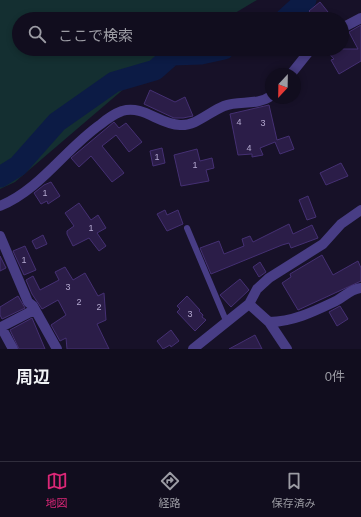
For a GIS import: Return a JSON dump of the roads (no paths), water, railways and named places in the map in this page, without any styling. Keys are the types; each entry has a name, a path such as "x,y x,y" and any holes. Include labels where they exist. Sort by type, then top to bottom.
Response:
{"street":[{"path":"349,24 361,18"},
{"path":"296,68 305,56"},
{"path":"0,206 13,201 27,190 47,174 90,131 116,114 134,109 180,126 196,122 225,106 252,103 265,98"},
{"path":"193,349 249,304 258,289 269,278 323,244 351,215 361,210"},
{"path":"0,236 28,302 57,349"},
{"path":"269,322 292,320 338,300 355,289 361,288"},
{"path":"249,304 269,322 287,349"},
{"path":"13,349 1,327 34,310"}],"lane":[{"path":"187,228 227,323"}],"waterway":[{"path":"293,12 306,0"},
{"path":"0,177 18,166 57,122 114,82 155,70 171,56"}]}
